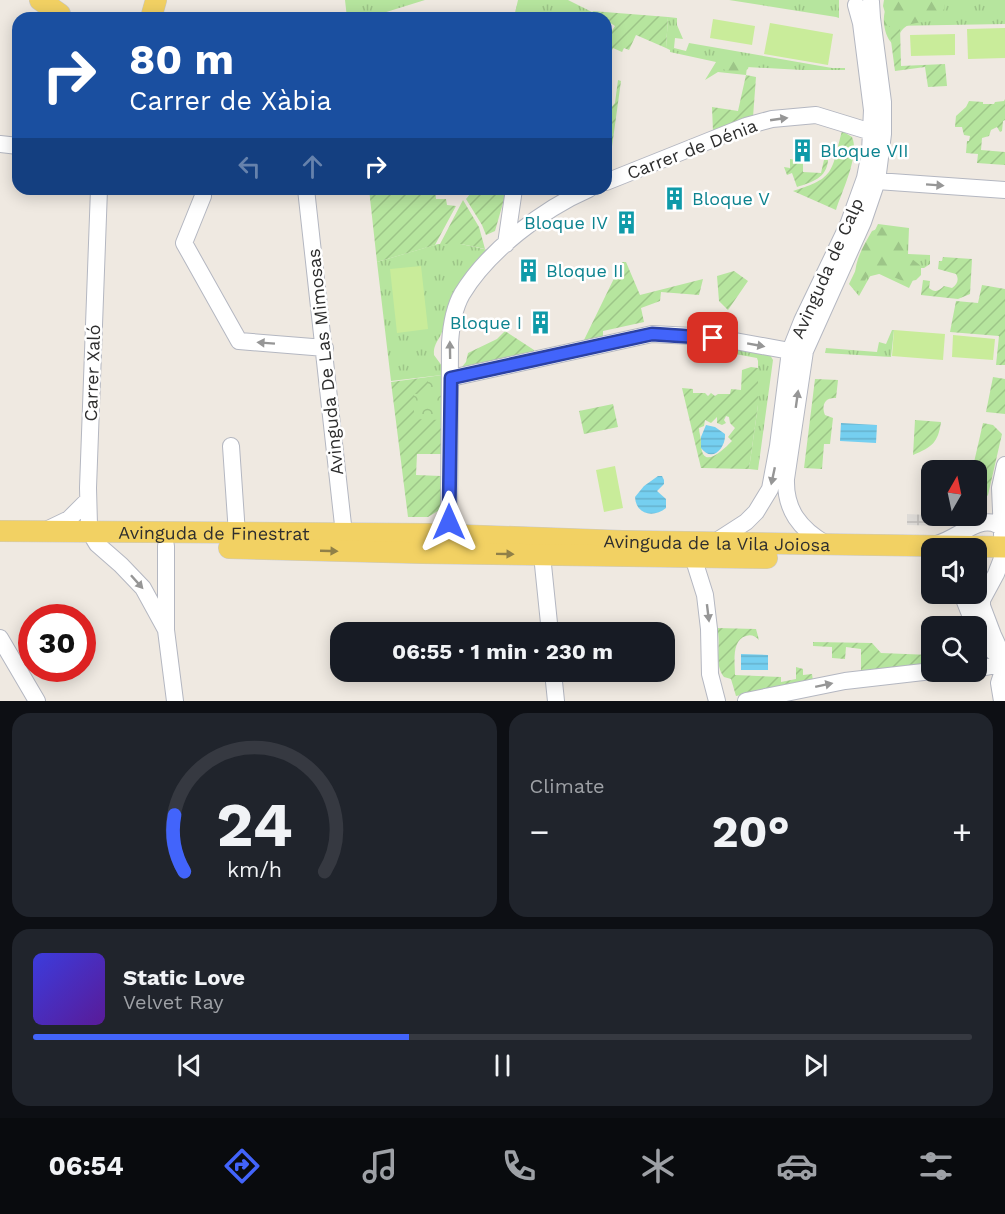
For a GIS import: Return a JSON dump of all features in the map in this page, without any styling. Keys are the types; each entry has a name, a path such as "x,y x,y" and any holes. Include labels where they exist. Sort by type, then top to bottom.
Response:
{"main road":[{"path":"40,0 60,11"},
{"name":"Avinguda de Finestrat","path":"0,542 90,526 166,546 435,541"},
{"name":"Avinguda de Finestrat","path":"0,531 43,531 90,526 146,533 344,534 435,541"},
{"name":"Avinguda de la Vila Joiosa","path":"435,541 541,546 715,542 827,544 921,554"},
{"name":"Avinguda de la Vila Joiosa","path":"435,541 693,557 921,555"}],"street":[{"name":"Avinguda de Calp","path":"827,544 809,534 798,521 788,499 786,479 805,351 863,222 877,181 877,134 861,23 863,2"},
{"name":"Carrer de Dénia","path":"612,180 746,126 772,119 816,115 835,119 877,134"},
{"name":"Avinguda de Calp","path":"715,542 746,522 756,512 770,489 790,351 857,202 877,134"},
{"name":"Avinguda de Calp","path":"877,181 1005,190"},
{"name":"Carrer Xaló","path":"90,526 99,195"},
{"path":"203,195 184,243 239,341 324,348"},
{"name":"Avinguda De Las Mimosas","path":"307,195 344,534"},
{"path":"506,244 513,195"},
{"path":"435,541 451,378 451,326 461,295 483,267 506,244 560,202 576,195"},
{"path":"451,378 652,334 713,338 790,351"},
{"path":"231,446 237,534"},
{"path":"1002,701 999,682 1005,663 982,606 982,600 1000,558 1000,488 1005,465"},
{"path":"987,510 1000,488"},
{"path":"43,531 69,519 90,526 143,588 166,630"},
{"path":"90,526 105,521 112,525 170,529 185,533"},
{"path":"987,522 991,522 1000,558"},
{"path":"953,538 974,526"},
{"name":"Avinguda de Finestrat","path":"146,533 164,542 166,546 169,540 185,533"},
{"path":"166,546 166,630 175,701"},
{"path":"541,546 549,622"},
{"path":"693,557 705,595 709,629 710,674 717,701"},
{"path":"0,638 37,701"},
{"path":"987,647 1005,663"},
{"path":"987,667 1005,663"},
{"path":"755,700 845,681 921,672"},
{"path":"555,682 556,701"}],"green space":[{"path":"345,0 425,0 386,12 346,12"},
{"path":"518,0 568,0 592,12 515,12"},
{"path":"729,0 839,0 839,18 836,17"},
{"path":"884,0 1005,0 1005,24 889,26 883,6"},
{"path":"895,0 945,0 944,9 936,20 907,26 893,44 886,34 884,15 889,5"},
{"path":"612,13 668,17 666,48 636,35 629,50 624,48 622,52 613,48 612,50 612,31 615,26 612,24"},
{"path":"668,17 677,18 677,25 683,39 675,38 674,48 686,51 689,43 832,68 845,68 845,70 747,67 746,75 718,72 705,80 716,62 670,52 666,48"},
{"path":"713,19 755,26 752,45 710,38"},
{"path":"770,23 833,34 828,65 764,54"},
{"path":"889,26 900,26 901,66 945,64 947,86 928,87 925,67 895,71"},
{"path":"1005,28 1005,58 968,59 967,29"},
{"path":"955,34 955,55 911,56 910,35"},
{"path":"725,55 744,60 749,65 748,69 736,72 720,67 717,65 718,61"},
{"path":"746,75 756,77 753,117 713,132 712,107 738,111"},
{"path":"618,80 621,81 612,146 612,107 615,103"},
{"path":"1005,99 1005,120 1002,131 1000,132 997,127 991,130 989,136 982,138 981,150 1005,152 1005,165 977,163 978,154 966,153 970,136 964,135 962,127 955,127 956,116 969,101 994,104"},
{"path":"842,131 852,137 854,153 836,210 793,191 817,182 830,171"},
{"path":"790,159 803,161 803,172 821,173 824,160 828,160 822,175 797,187 792,173 787,175 784,167 790,168"},
{"path":"370,195 436,195 436,199 446,199 447,205 456,206 435,245 377,262"},
{"path":"469,195 505,195 495,231 486,235 466,199"},
{"path":"463,200 479,227 485,249 461,244 440,244"},
{"path":"878,224 909,228 908,254 930,255 930,264 919,268 909,288 873,271 859,296 849,284"},
{"path":"882,227 897,231 904,237 907,255 921,266 921,275 916,280 906,282 883,273 867,277 863,284 856,283 857,262 862,249 872,231"},
{"path":"438,244 461,244 488,250 444,324 435,347 434,355 442,366 442,375 391,381 377,262"},
{"path":"943,257 972,259 970,294 958,299 921,295 923,280 930,281 929,288 935,291 944,286 952,288 957,283 956,274 938,269 939,261 942,261"},
{"path":"622,262 626,262 640,295 703,279 699,295 661,292 660,301 641,308 644,322 603,331 603,340 572,343 584,340"},
{"path":"421,266 428,329 397,333 390,269"},
{"path":"734,271 748,281 728,310 719,301 717,276"},
{"path":"982,285 1005,289 1005,365 996,365 999,336 950,332 956,301 978,303"},
{"path":"894,330 891,357 825,353 826,348 877,352 879,342 886,344"},
{"path":"894,330 945,334 943,360 892,356"},
{"path":"505,331 534,350 535,355 461,368 466,362 468,353 497,339"},
{"path":"953,335 995,339 993,360 952,357"},
{"path":"729,348 770,355 773,360 758,470 749,469 758,405 758,361 757,358 735,354"},
{"path":"751,367 758,368 758,405 749,469 701,468 682,388 693,389 693,393 705,393 708,396 711,393 715,396 730,394 731,389 741,390 742,370","holes":["726,416 729,417 730,423 735,428 728,437 732,441 717,454 704,456 699,428 704,426 705,420 711,423 717,417 717,423 722,425 726,423 724,420"]},
{"path":"442,375 442,420 414,420 414,393 427,394 428,377"},
{"path":"428,377 428,394 414,394 414,419 442,420 442,454 417,454 416,475 441,476 441,509 428,517 408,517 391,382"},
{"path":"993,377 1005,379 1005,414 986,412"},
{"path":"815,379 838,380 836,398 827,400 824,405 825,415 833,418 830,444 824,444 822,469 804,468"},
{"path":"613,404 618,427 584,434 579,411"},
{"path":"915,420 941,422 936,440 913,455"},
{"path":"983,423 993,425 1002,434 987,496 987,460 975,460"},
{"path":"615,466 623,508 604,512 596,470"},
{"path":"717,628 756,629 759,640 750,635 741,638 738,642 735,653 735,675 781,677 781,682 796,679 796,667 803,669 803,675 812,674 813,681 736,696 731,679 724,677 719,666"},
{"path":"813,642 872,643 881,653 921,655 921,664 861,673 861,649 846,647 845,659 832,658 832,647 813,646"}],"shaded area":[{"path":"907,514 921,515 921,525 907,525"}],"water":[{"path":"841,423 877,425 876,443 840,441"},
{"path":"706,425 715,427 725,434 721,449 714,454 705,452 701,448 701,437"},
{"path":"658,476 662,476 664,480 664,484 657,491 666,499 666,508 656,513 646,513 639,508 635,497 644,486"},
{"path":"741,654 768,655 768,670 741,670"}],"place":[{"name":"Bloque VII","path":"802,150"},
{"name":"Bloque V","path":"674,198"},
{"name":"Bloque IV","path":"626,222"},
{"name":"Bloque II","path":"528,270"},
{"name":"Bloque I","path":"540,322"}],"route":[{"path":"449,522 451,378 652,334 713,338"}]}
